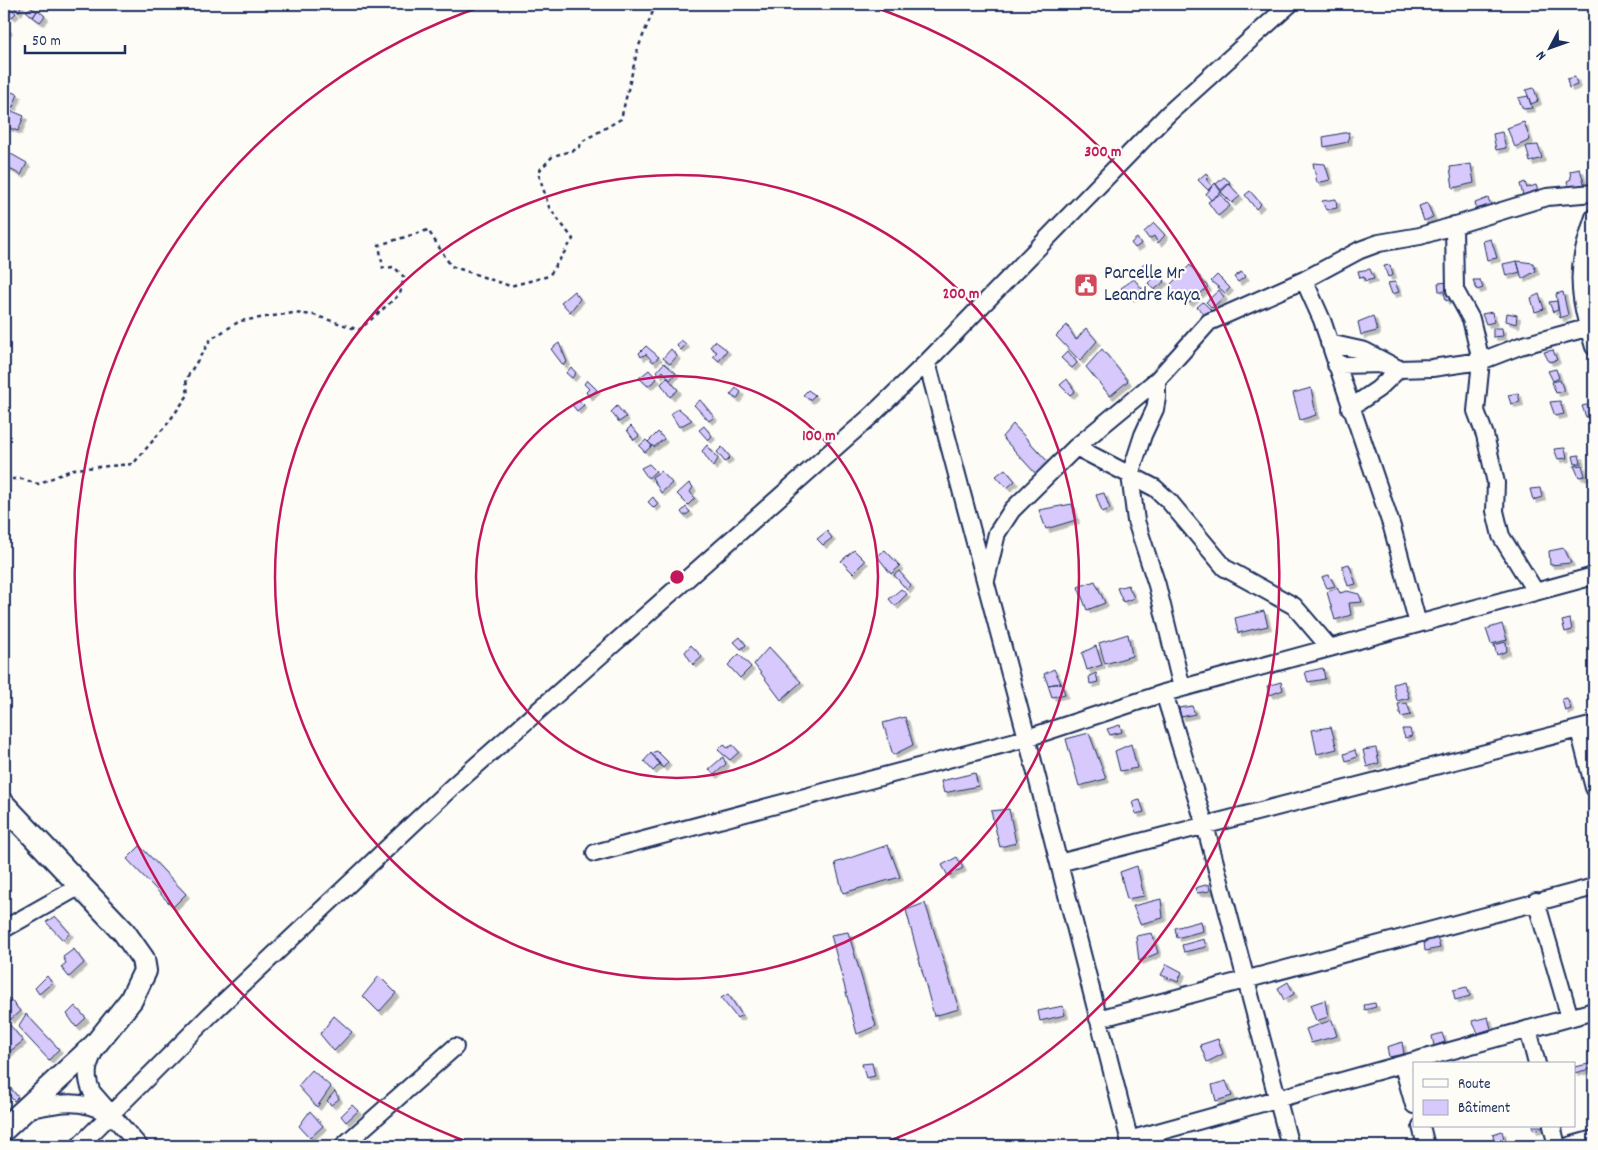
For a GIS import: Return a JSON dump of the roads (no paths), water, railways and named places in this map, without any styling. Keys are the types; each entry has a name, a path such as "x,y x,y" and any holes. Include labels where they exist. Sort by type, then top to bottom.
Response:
{"street":[{"path":"79,1146 210,1015 452,787 871,416 927,362 1168,114 1290,4"},
{"path":"986,582 996,533 1012,510 1076,447 1156,380 1209,322 1304,280 1360,250 1379,244 1420,236 1547,197 1594,193"},
{"path":"1594,217 1582,256 1582,293 1594,347"},
{"path":"1454,225 1455,290 1468,311 1481,361 1476,411 1485,435 1496,484 1495,512 1501,536 1535,591"},
{"path":"1304,280 1322,320 1350,408 1392,527 1418,624"},
{"path":"1336,365 1432,368 1481,361 1520,346 1591,327"},
{"path":"1329,343 1365,351 1392,366"},
{"path":"927,362 1027,738 1130,1143 1413,1063"},
{"path":"1350,408 1378,389 1392,366"},
{"path":"1156,380 1158,398 1155,410 1143,435 1130,475 1136,521 1157,585 1182,688"},
{"path":"1076,447 1155,488 1169,501 1225,568 1294,606 1330,648"},
{"path":"595,852 1027,738 1164,693 1594,576"},
{"path":"1164,693 1205,826 1290,1146"},
{"path":"1059,863 1586,727 1594,788"},
{"path":"4,805 136,948 143,959 145,971 131,1000 101,1037 4,1128"},
{"path":"4,929 80,886"},
{"path":"1098,1019 1245,978 1594,887"},
{"path":"1536,901 1570,1018"},
{"path":"1417,1062 1594,1011"},
{"path":"1528,1029 1536,1062"},
{"path":"101,1037 87,1068 86,1075 92,1092 139,1146"},
{"path":"343,1146 455,1047"},
{"path":"1403,1066 1413,1101"},
{"path":"24,1110 78,1102 93,1105 111,1115"},
{"path":"1421,1128 1426,1146"},
{"path":"1552,1128 1557,1146"},
{"path":"1569,1146 1594,1139"}],"place":[{"name":"Parcelle Mr Leandre kaya","path":"1086,285"}]}
